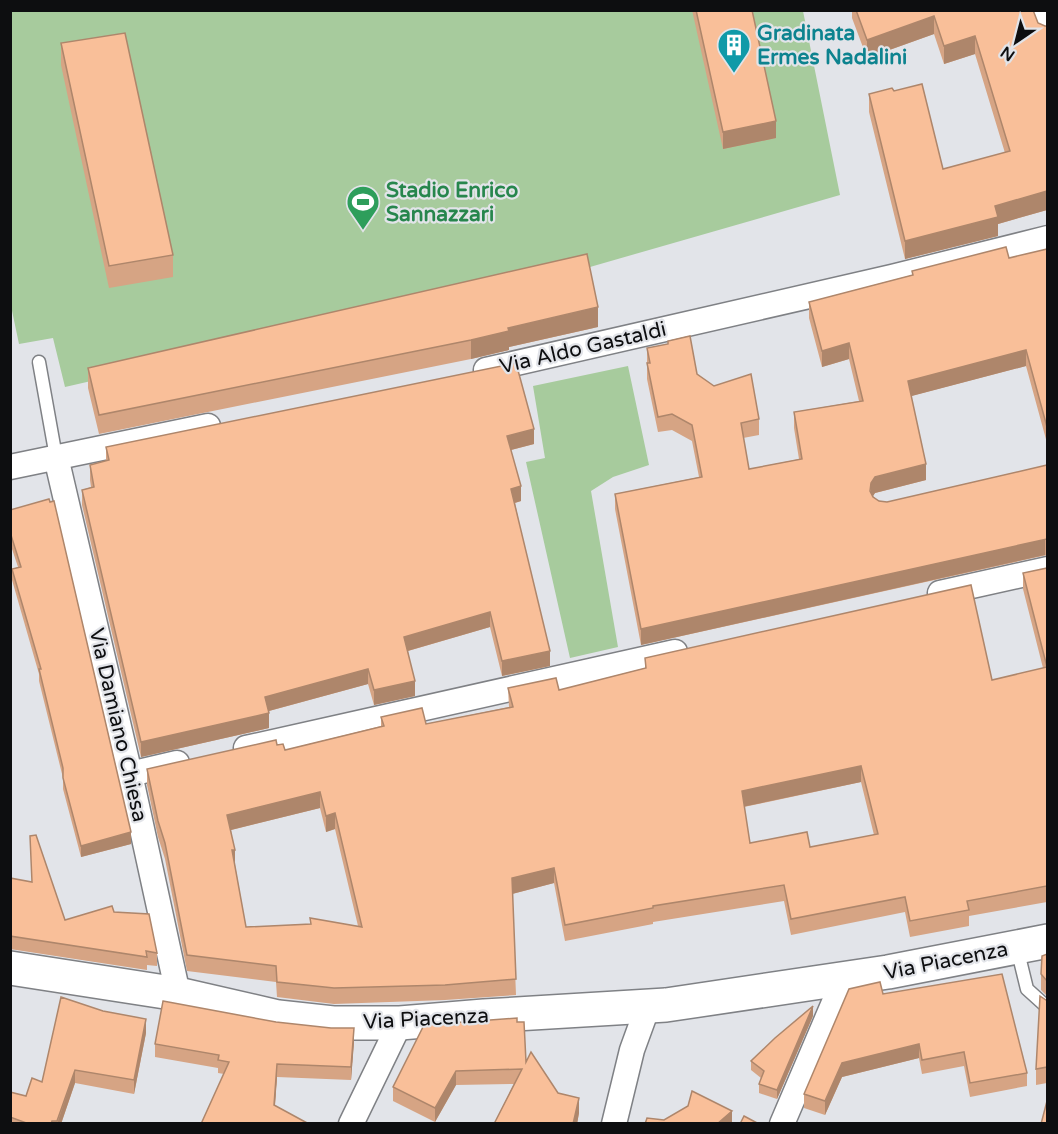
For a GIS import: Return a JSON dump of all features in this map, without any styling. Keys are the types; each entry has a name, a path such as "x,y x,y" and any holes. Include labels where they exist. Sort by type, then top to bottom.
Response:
{"street":[{"path":"1041,10 1047,31"},
{"name":"Via Aldo Gastaldi","path":"463,375 892,277 1047,238"},
{"path":"10,467 234,421"},
{"name":"Via Damiano Chiesa","path":"56,457 130,774 178,994"},
{"path":"920,597 1047,569"},
{"path":"130,774 698,647"},
{"name":"Via Piacenza","path":"10,968 178,994 278,1017 333,1023 400,1023 666,1005 888,972 1032,944"},
{"path":"782,1124 844,979"},
{"path":"614,1124 632,1050 648,1006"},
{"path":"351,1124 400,1023"}],"lane":[{"path":"39,362 56,457"},
{"path":"1032,944 1027,989 1047,1008"}],"green space":[{"name":"Stadio Enrico Sannazzari","path":"10,11 803,11 840,195 590,267 65,387 53,338 19,344 11,306"},
{"path":"628,366 649,465 613,477 591,491 618,647 570,658 526,462 545,458 533,386"}],"building":[{"name":"Gradinata Ermes Nadalini","path":"696,10 752,10 776,121 723,132"},
{"path":"856,10 1033,10 1038,23 1047,26 1047,191 995,206 998,217 905,241 869,94 922,84 943,169 1010,151 975,36 944,46 934,16 867,40"},
{"path":"125,33 173,255 109,266 61,43"},
{"path":"1006,247 1009,258 1047,249 1047,427 1026,350 908,381 926,464 875,477 870,491 879,501 887,502 1047,465 1047,539 641,629 615,494 702,477 692,425 672,414 658,417 647,363 650,363 647,348 690,336 697,374 714,386 751,374 759,419 741,423 749,469 802,459 794,412 863,401 849,343 822,351 809,302 913,275 912,271"},
{"path":"587,254 598,307 508,328 509,331 471,340 99,415 88,368"},
{"path":"516,363 534,429 507,436 521,486 511,489 550,651 502,661 490,612 404,637 415,681 374,690 368,669 265,697 269,713 141,742 82,490 94,487 90,465 109,460 106,447"},
{"path":"49,499 50,502 54,501 131,832 81,846 63,778 63,768 39,669 41,669 12,569 21,567 10,532 10,510"},
{"path":"1047,568 1047,667 1023,573"},
{"path":"971,585 992,680 1047,667 1047,886 967,901 969,910 910,921 905,897 791,919 784,885 653,906 653,908 565,925 554,868 512,878 516,979 445,985 334,988 277,982 276,966 187,955 165,843 147,769 276,740 277,745 283,744 285,750 384,726 381,717 422,708 426,724 513,707 508,688 556,678 559,690 646,668 645,658","holes":["861,766 878,834 810,847 807,832 750,843 742,791","320,792 326,816 335,813 362,927 310,918 311,924 246,927 232,850 235,850 227,815"]},
{"path":"36,835 65,920 112,906 114,912 149,914 157,953 146,951 147,957 10,936 10,878 32,882 30,836"},
{"path":"1047,954 1047,981 1041,974 1042,956"},
{"path":"1002,974 1027,1073 970,1083 964,1052 922,1060 919,1044 842,1063 825,1101 804,1094 849,989 880,982 883,994"},
{"path":"1040,996 1047,1000 1047,1067 1036,1069"},
{"path":"61,997 103,1011 146,1019 134,1080 75,1070 57,1121 52,1121 51,1124 29,1124 10,1117 10,1092 26,1096 32,1078 42,1082"},
{"path":"163,1001 276,1022 354,1028 351,1067 277,1064 274,1105 309,1124 201,1124 229,1062 218,1060 219,1055 155,1044"},
{"path":"813,1006 777,1090 759,1084 764,1071 751,1061"},
{"path":"517,1018 517,1022 524,1022 526,1062 531,1052 558,1093 579,1098 573,1124 494,1124 522,1069 456,1071 435,1108 393,1087 424,1025"},
{"path":"692,1091 732,1111 717,1124 645,1124 647,1118 664,1120 688,1106"},
{"path":"1047,1101 1047,1124 1041,1124"},
{"path":"744,1116 759,1124 740,1124"}],"place":[{"name":"Gradinata Ermes Nadalini","path":"734,74"},
{"name":"Stadio Enrico Sannazzari","path":"363,231"}]}
